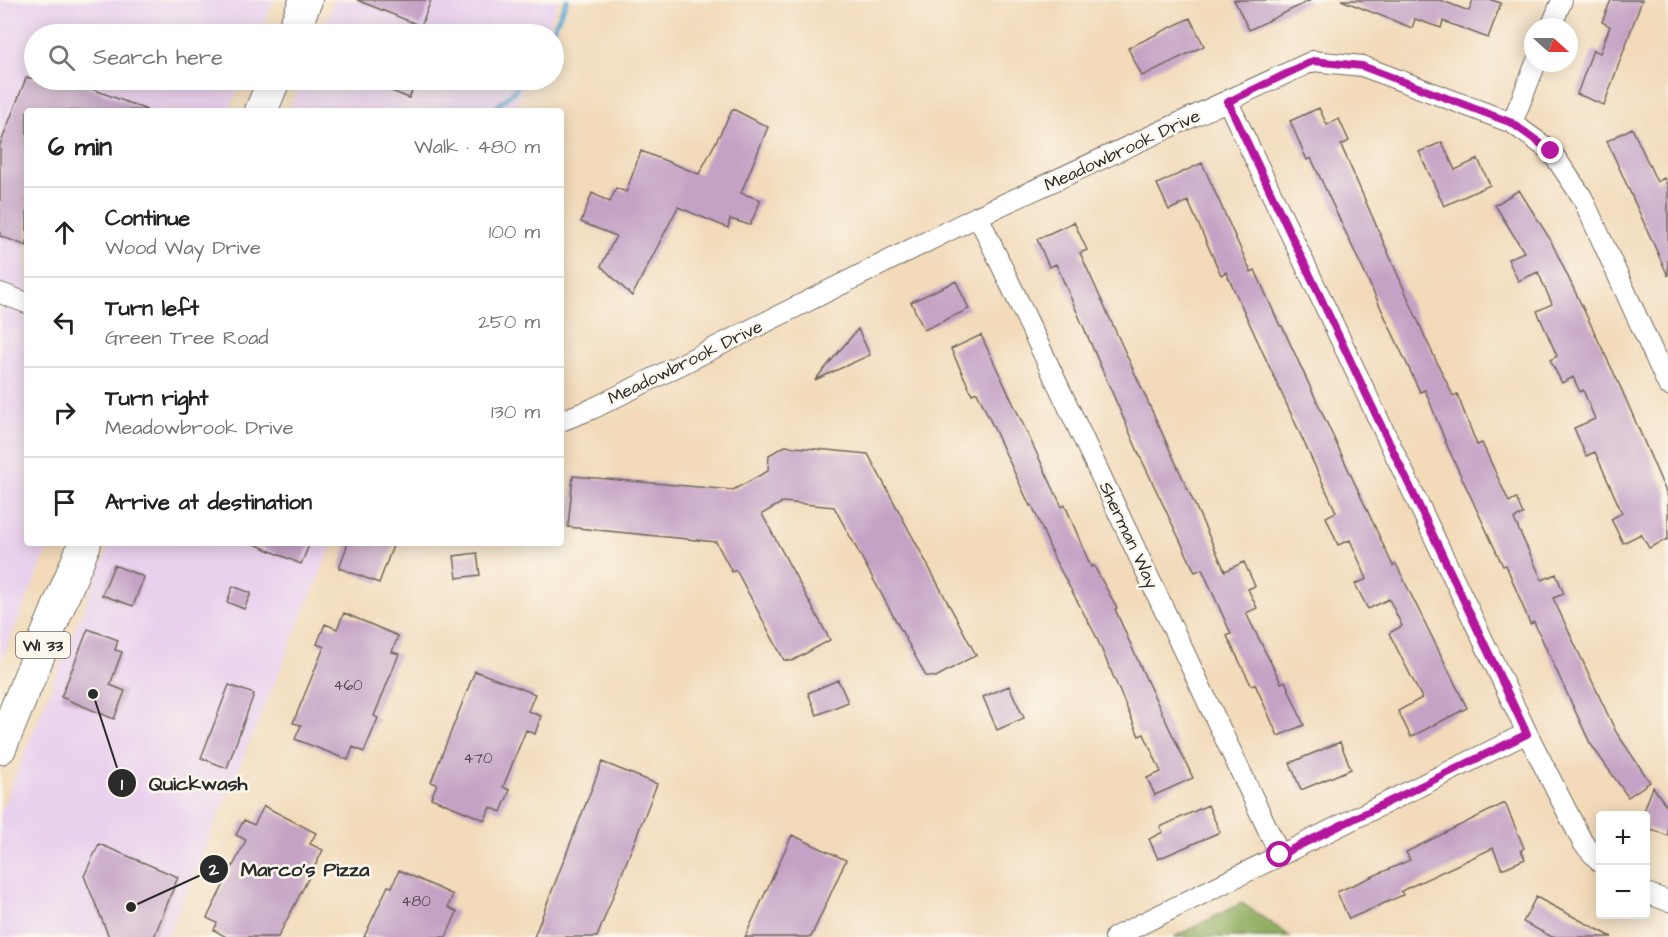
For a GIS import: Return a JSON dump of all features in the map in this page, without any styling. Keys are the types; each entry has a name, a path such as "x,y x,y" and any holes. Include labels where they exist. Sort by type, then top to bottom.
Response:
{"main road":[{"path":"296,24 306,0"},
{"path":"262,108 270,90"},
{"name":"WI 33","path":"0,748 84,546"}],"street":[{"path":"1555,18 1562,0"},
{"name":"Meadowbrook Drive","path":"564,420 592,409 978,216 1313,61 1362,66 1512,123 1551,151 1582,197 1668,385"},
{"path":"1512,123 1532,72"},
{"path":"1228,102 1527,734 1583,843 1596,858"},
{"name":"Sherman Way","path":"978,216 1280,855"},
{"path":"0,293 24,302"},
{"path":"1115,937 1527,734"},
{"path":"1650,894 1668,901"}],"shaded area":[{"path":"0,0 274,0 264,24 24,24 24,90 238,90 230,108 24,108 24,546 49,546 0,664"},
{"path":"335,0 559,0 549,24 324,24"},
{"path":"298,90 523,90 515,108 290,108"},
{"path":"109,546 332,546 168,937 0,937 0,814"}],"green space":[{"path":"1242,903 1291,937 1174,937"}],"building":[{"path":"357,0 431,0 422,24 416,24"},
{"path":"1234,0 1311,0 1249,30"},
{"path":"1341,0 1440,0 1469,11 1473,0 1492,0 1501,3 1488,38 1443,21 1441,28 1415,19 1412,28"},
{"path":"1611,0 1642,0 1604,105 1577,94 1593,50 1600,53 1610,26 1602,22"},
{"path":"1190,18 1204,46 1142,76 1128,48"},
{"path":"24,83 24,90 95,90 142,108 24,108 24,245 0,236 0,145"},
{"path":"389,90 413,90 409,98"},
{"path":"1319,108 1327,125 1339,119 1349,141 1341,145 1425,337 1453,396 1457,394 1477,445 1482,443 1509,502 1516,498 1523,514 1514,519 1542,580 1556,574 1564,594 1553,598 1616,732 1650,782 1628,797 1590,743 1534,622 1530,624 1506,565 1503,566 1448,448 1425,390 1420,392 1311,158 1307,160 1290,121"},
{"path":"733,109 768,127 741,193 761,200 750,225 730,219 728,228 678,207 632,296 601,266 616,236 581,222 592,193 610,202 616,188 626,192 641,151 699,174"},
{"path":"1632,128 1657,182 1664,178 1668,187 1668,276 1607,141"},
{"path":"1442,142 1455,170 1478,159 1490,185 1444,206 1419,152"},
{"path":"1202,163 1251,272 1255,270 1280,326 1282,326 1393,566 1396,564 1467,708 1411,737 1398,711 1422,698 1389,633 1402,626 1389,599 1368,609 1355,584 1367,579 1350,540 1338,545 1326,517 1336,512 1226,272 1221,275 1188,201 1169,210 1157,184"},
{"path":"1519,190 1550,239 1621,388 1668,497 1668,539 1649,548 1641,534 1623,543 1611,519 1622,513 1595,452 1586,456 1574,428 1595,419 1583,390 1580,392 1573,377 1562,383 1550,360 1557,356 1537,311 1552,304 1538,272 1518,281 1508,259 1524,252 1495,205"},
{"path":"1074,222 1087,250 1080,253 1225,571 1244,562 1255,586 1248,589 1257,608 1246,613 1281,683 1285,681 1304,725 1278,736 1255,684 1251,685 1227,636 1231,634 1202,569 1195,572 1139,454 1056,264 1049,267 1037,239"},
{"path":"956,281 969,309 924,330 911,302"},
{"path":"858,329 870,355 815,380"},
{"path":"981,335 1062,507 1065,505 1091,567 1094,566 1117,608 1115,609 1146,679 1193,778 1155,795 1147,778 1161,772 1144,734 1139,736 1095,634 1055,560 1032,505 1030,506 977,392 972,394 951,349"},
{"path":"785,446 868,454 976,655 936,677 926,676 834,507 783,502 762,514 830,640 792,661 784,660 736,570 732,572 716,542 568,527 573,476 733,490 768,471 769,455"},
{"path":"259,546 309,546 301,564"},
{"path":"347,546 393,546 379,583 339,568"},
{"path":"477,553 480,575 457,578 454,556"},
{"path":"114,565 144,577 133,606 102,595"},
{"path":"233,586 251,593 244,609 227,602"},
{"path":"344,613 398,636 392,652 399,654 374,716 378,718 364,752 353,747 348,760 295,739 301,725 293,723 324,647 317,644 325,624 337,629"},
{"path":"88,629 118,640 115,650 122,652 110,685 125,691 114,719 61,697"},
{"path":"475,671 535,694 528,711 541,716 535,734 526,730 503,787 510,790 501,812 490,807 485,820 431,798 437,784 431,782"},
{"path":"838,680 848,702 817,715 808,693"},
{"path":"229,685 254,694 227,768 201,758"},
{"path":"1009,686 1024,718 997,730 983,697"},
{"path":"1340,742 1351,769 1301,790 1290,763"},
{"path":"602,762 657,784 597,937 534,937"},
{"path":"1653,787 1668,808 1668,836 1650,829 1650,811 1644,811"},
{"path":"1505,803 1524,848 1521,850 1525,859 1502,869 1493,848 1401,891 1403,895 1349,919 1337,892 1410,860 1406,852"},
{"path":"1208,805 1220,832 1158,859 1149,839 1163,832 1160,827"},
{"path":"264,806 316,833 310,844 323,850 278,937 226,937 214,930 217,923 207,918 246,840 236,835 244,820 254,825"},
{"path":"792,835 846,860 811,937 745,937"},
{"path":"99,844 178,877 154,937 109,937 84,876"},
{"path":"399,870 453,895 448,907 457,912 446,937 364,937 388,886 392,887"},
{"path":"1536,897 1612,937 1552,937 1523,922"}],"waterway":[{"path":"556,24 567,0"},
{"path":"495,108 514,90"}],"place":[{"name":"Quickwash","path":"93,694"},
{"name":"Marco's Pizza","path":"131,907"}],"route":[{"path":"1280,855 1527,734 1228,102 1313,61 1362,66 1512,123 1551,151"}]}
